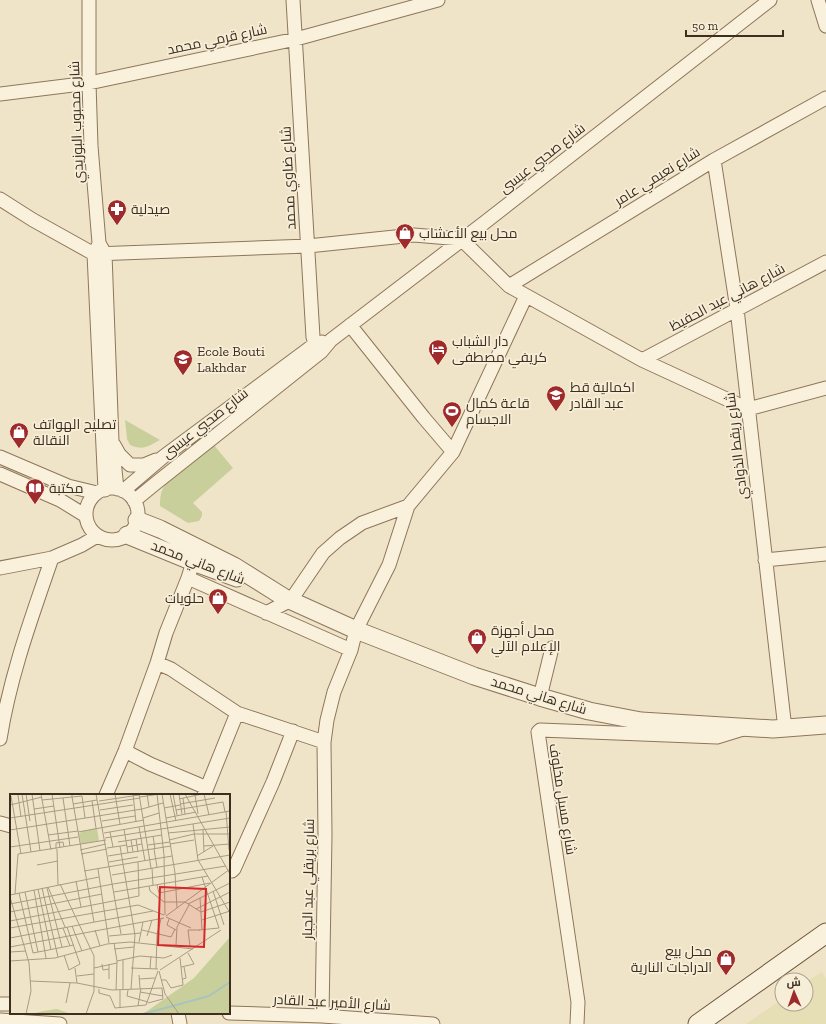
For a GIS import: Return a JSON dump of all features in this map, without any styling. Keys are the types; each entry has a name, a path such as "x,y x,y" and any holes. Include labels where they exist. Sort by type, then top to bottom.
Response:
{"main road":[{"path":"698,1024 826,933"}],"street":[{"name":"شارع محبوب البوزيدي","path":"90,0 89,83 91,146 99,250"},
{"name":"شارع ضاوي محمد","path":"293,0 313,337 318,348"},
{"name":"شارع قرمي محمد","path":"0,94 89,83 296,39 438,0"},
{"name":"شارع صحبي عيسى","path":"111,491 163,457 331,340 770,0"},
{"path":"818,0 826,26"},
{"name":"شارع نعيمي عامر","path":"509,286 714,160 826,98"},
{"name":"شارع ريقط الذوادي","path":"714,160 737,309 785,729"},
{"path":"0,199 33,220 99,250 308,246 414,235 461,239 509,286 642,360 748,409 826,388"},
{"path":"99,250 112,441 111,491"},
{"path":"99,250 111,491"},
{"name":"شارع هاني عبد الحفيظ","path":"642,360 826,262"},
{"path":"266,612 291,600 323,553 336,541 362,523 408,506 453,452 526,296"},
{"path":"350,325 453,452"},
{"name":"شارع صحبي عيسى","path":"134,501 318,348"},
{"name":"شارع صحبي عيسى","path":"112,441 119,454 130,465 144,465 163,457"},
{"path":"0,457 68,486 111,491 129,495 134,501 138,510 135,526 127,535 110,540 97,536 89,526 86,516 87,507 91,499 111,491"},
{"path":"0,474 60,500 86,516"},
{"name":"شارع بريقلي عبد الجبار","path":"322,1016 325,835 324,742 326,720 334,692 351,650 356,630 389,565 408,506"},
{"name":"شارع هاني محمد","path":"137,520 160,529 234,566 291,600 356,630 474,676 540,697 589,711 641,720 785,729 826,725"},
{"name":"شارع هاني محمد","path":"127,535 190,570 269,588"},
{"path":"0,568 52,558 82,545 97,536"},
{"path":"765,560 826,554"},
{"path":"0,739 9,693 22,646 52,558"},
{"path":"106,794 125,751 157,663 166,633 190,570 266,612 351,650"},
{"path":"540,697 552,648"},
{"path":"157,663 171,669 236,713 324,742"},
{"path":"125,751 206,791 236,713"},
{"name":"شارع مسبل مخلوف","path":"577,1024 578,1002 538,732 540,730 717,737 746,727"},
{"path":"230,870 232,871 234,869 273,782 293,731"},
{"path":"0,823 10,826"},
{"name":"شارع الأمير عبد القادر","path":"230,1013 322,1016 433,1024"},
{"path":"178,1014 180,1024"},
{"path":"0,1020 60,1024"}],"shaded area":[{"path":"822,972 826,979 826,1024 746,1024 774,1005 774,1012 814,1012 814,977"}],"green space":[{"path":"125,420 160,440 142,448 130,445 127,439"},
{"path":"213,444 233,468 193,503 202,512 202,516 199,521 188,523 160,506 161,492 172,477"}],"place":[{"name":"صيدلية","path":"117,226"},
{"name":"محل بيع الأعشاب","path":"405,250"},
{"name":"دار الشباب كريفي مصطفى","path":"438,366"},
{"name":"Ecole Bouti Lakhdar","path":"183,376"},
{"name":"اكمالية قط عبد القادر","path":"556,412"},
{"name":"قاعة كمال الاجسام","path":"452,428"},
{"name":"تصليح الهواتف النقالة","path":"19,449"},
{"name":"مكتبة","path":"35,505"},
{"name":"حلويات","path":"218,615"},
{"name":"محل أجهزة الإعلام الآلي","path":"477,655"},
{"name":"محل بيع الدراجات النارية","path":"726,976"}]}
